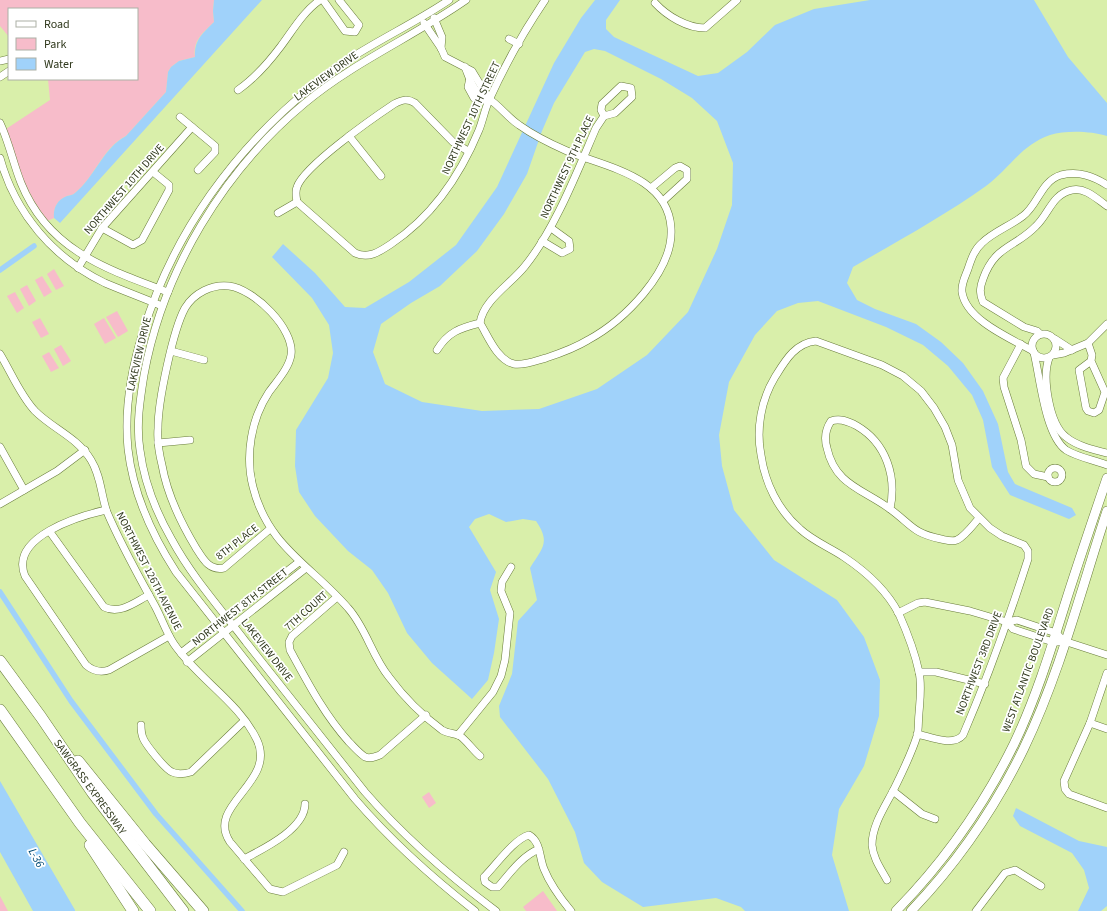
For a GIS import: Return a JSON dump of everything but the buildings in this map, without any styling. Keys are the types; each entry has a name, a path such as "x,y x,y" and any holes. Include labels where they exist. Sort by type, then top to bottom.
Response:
{"highway":[{"name":"SAWGRASS EXPRESSWAY","path":"0,661 41,717 92,792 183,911"},
{"path":"0,710 80,823 150,911"},
{"path":"41,717 145,844 203,911"},
{"path":"80,823 87,840 133,911"}],"main road":[{"name":"WEST ATLANTIC BOULEVARD","path":"896,911 943,858 976,811 1014,743 1035,693 1107,478"},
{"path":"911,911 947,870 990,810 1024,748 1039,713 1107,511"}],"street":[{"path":"238,90 252,79 280,48 303,16 322,0 345,31 355,32 359,25 357,20 339,0"},
{"name":"LAKEVIEW DRIVE","path":"449,0 346,62 316,82 259,134 230,168 204,204 178,245 152,301 132,368 126,418 128,450 135,484 153,534 176,572 321,756 382,830 424,871 475,911"},
{"name":"LAKEVIEW DRIVE","path":"466,0 436,21 353,68 319,91 281,124 260,145 228,185 208,215 162,306 147,359 140,399 139,448 142,465 160,515 172,541 227,618 369,797 416,847 496,911"},
{"name":"NORTHWEST 10TH STREET","path":"297,202 355,253 361,256 375,254 399,238 420,221 452,184 462,167 490,99 519,44 545,0"},
{"path":"655,3 664,13 693,27 705,28 737,0"},
{"path":"431,12 442,37 441,48"},
{"path":"420,18 441,48 445,57 472,71 490,99 519,125 568,151 638,179 651,188 663,201 671,228 670,245 664,260 644,293 608,327 589,340 563,352 515,364 506,361 499,354 480,323 460,328 450,334 444,339 437,350"},
{"path":"509,39 519,44"},
{"path":"465,67 470,78 468,88 474,98 483,100 490,99"},
{"name":"NORTHWEST 9TH PLACE","path":"480,323 484,309 525,266 551,228 583,156 604,116 615,113 632,97 631,88 621,86 602,104 601,110 604,116"},
{"path":"278,213 297,202 295,193 297,186 304,176 349,136 394,104 409,100 423,111 453,142 468,151"},
{"path":"180,118 215,146 215,152 198,170"},
{"path":"0,123 21,184 36,212 48,228 62,242 111,271 168,292"},
{"name":"NORTHWEST 10TH DRIVE","path":"78,268 102,228 192,127"},
{"path":"349,136 381,176"},
{"path":"0,158 6,178 14,195 39,233 55,251 78,268 105,282 162,306"},
{"path":"651,188 675,168 680,166 687,170 687,179 663,201"},
{"path":"102,228 133,245 142,240 169,190 169,184 153,172"},
{"path":"1107,185 1085,174 1072,173 1056,178 1046,185 1024,215 983,241 977,248 963,280 962,292 974,315 1033,352 1039,358 1051,357 1088,343 1107,324"},
{"path":"1107,206 1082,190 1073,190 1063,193 1053,201 1042,220 1035,228 995,256 988,266 980,287 980,296 983,302 1031,330 1036,338 1033,352 1044,406 1051,426 1060,444 1068,451 1107,465"},
{"name":"NORTHWEST 9TH PLACE","path":"542,241 562,253 570,249 569,241 551,228"},
{"path":"190,440 158,443 158,426 171,351 186,308 193,298 204,290 217,286 231,286 245,291 261,303 281,324 288,334 290,345 291,356 280,377 267,395 257,417 252,437 250,462 253,486 260,508 270,529 299,562 338,597 349,609 360,624 388,677 444,732 458,735 480,756"},
{"path":"1048,477 1034,474 1026,466 1021,440 1004,388 1003,378 1022,345 1036,338 1048,334 1072,350"},
{"path":"1055,340 1057,348 1045,368 1048,401 1062,433 1068,438 1107,453"},
{"path":"887,880 874,856 872,845 877,825 909,760 917,734 919,672 909,640 898,613 866,574 843,556 818,543 800,529 785,513 773,494 764,472 759,445 760,421 764,403 771,383 783,364 796,349 805,342 816,341 882,365 903,376 921,391 945,426 952,445 958,480 963,495 979,518 957,540 949,541 924,536 890,509 846,483 838,474 832,464 826,444 827,427 831,421 836,419 852,424 865,431 883,450 889,463 893,494 890,509"},
{"path":"1088,343 1092,356 1091,360 1105,392 1099,410 1094,413 1088,411 1086,408 1080,370 1091,360"},
{"path":"171,351 204,360"},
{"name":"NORTHWEST 126TH AVENUE","path":"0,354 34,410 66,433 85,450 98,473 106,510 121,543 169,636 187,662 224,698 244,721 257,740 261,756 257,773 230,809 224,823 226,837 244,859"},
{"path":"126,418 139,419"},
{"name":"8TH PLACE","path":"158,443 162,467 180,518 199,552 210,567 216,570 224,568 270,529"},
{"path":"0,447 24,490"},
{"path":"0,504 57,471 85,450"},
{"path":"106,510 78,517 33,542 27,548 22,558 22,570 86,665 97,671 109,670 169,636"},
{"name":"NORTHWEST 3RD DRIVE","path":"917,734 953,742 959,740 964,735 985,684 1028,559 1028,551 1024,545 1002,536 979,518"},
{"path":"50,532 104,607 116,611 149,595"},
{"name":"NORTHWEST 8TH STREET","path":"181,653 299,562"},
{"path":"458,735 493,692 501,676 505,660 510,613 501,591 502,582 511,567"},
{"name":"NORTHWEST 8TH STREET","path":"187,662 306,568"},
{"name":"7TH COURT","path":"338,597 292,636 289,642 290,650 320,704 338,729 366,757 372,758 380,755 426,715"},
{"path":"898,613 918,603 925,602 1007,622 1017,620 1054,638 1107,655"},
{"path":"919,672 936,672 985,684"},
{"path":"1107,673 1090,724 1064,781 1065,789 1069,794 1107,808"},
{"path":"141,725 143,738 167,769 178,774 191,772 244,721"},
{"path":"1090,724 1107,729"},
{"path":"321,756 331,749"},
{"path":"893,791 922,814 935,819"},
{"path":"305,804 302,817 279,839 244,859 270,889 283,892 292,889 337,864 344,852"},
{"path":"539,849 531,852 518,864 498,887 492,887 485,882 484,876 523,837 529,835 535,839 539,849 544,868 552,885 571,911"},
{"path":"976,911 1005,873 1010,870 1014,870 1041,886"}],"green space":[{"path":"0,0 214,0 214,22 199,38 195,46 195,57 179,61 171,67 168,72 166,92 126,136 111,147 82,186 74,194 67,196 58,202 54,211 54,218 47,221 34,201 16,166 6,129 50,100 48,80 138,80 138,8 8,8 8,36 0,26"},
{"path":"54,269 64,286 56,290 47,274"},
{"path":"42,276 52,292 44,297 35,280"},
{"path":"27,285 36,301 29,306 20,289"},
{"path":"15,292 24,308 17,313 7,296"},
{"path":"117,311 128,331 118,337 106,317"},
{"path":"40,318 49,334 41,338 32,322"},
{"path":"104,318 116,338 105,344 94,324"},
{"path":"61,345 71,361 63,366 54,349"},
{"path":"49,352 59,368 51,372 42,356"},
{"path":"429,792 436,803 429,808 422,797"},
{"path":"543,891 557,911 526,911 523,907"},
{"path":"0,896 8,911 0,911"}],"water":[{"path":"214,0 262,0 60,223 54,218 54,211 58,202 67,196 74,194 82,186 111,148 126,136 166,92 168,72 171,67 179,61 195,57 197,42 202,34 214,22"},
{"path":"595,0 620,0 606,20 606,29 614,37 698,76 718,73 747,52 775,25 814,9 870,0 1034,0 1068,57 1107,103 1107,136 1094,133 1071,132 1056,133 1040,139 1023,151 986,186 954,208 853,267 847,283 857,300 875,309 916,324 941,342 963,363 983,391 998,424 1008,472 1015,484 1072,508 1076,515 1069,519 1010,495 992,467 983,420 972,395 948,366 923,345 886,327 818,301 798,303 777,311 755,335 729,382 719,435 722,466 734,510 774,560 837,600 864,637 880,680 879,716 864,766 839,809 832,855 849,911 745,911 741,907 716,898 643,907 602,882 584,863 575,832 548,779 500,717 499,706 512,674 518,621 537,600 530,568 541,550 544,540 541,529 536,521 523,519 506,522 489,514 475,519 469,527 496,572 490,590 499,619 488,680 472,699 432,663 407,633 388,593 372,570 348,551 315,516 299,492 295,466 296,430 328,378 333,353 329,325 312,298 272,257 283,244 315,273 345,307 365,308 409,282 456,245 497,187 554,63 581,18","holes":["594,49 605,51 661,79 692,98 717,121 733,163 732,205 717,249 688,312 647,355 597,389 539,409 482,411 422,402 385,384 373,352 381,324 411,303 440,286 477,251 504,214 527,174 542,131 554,103 585,52"]},
{"name":"L-36","path":"0,781 75,911 33,911 0,852"},
{"path":"1016,808 1079,841 1107,847 1107,906 1101,911 1078,911 1089,888 1084,870 1072,853 1020,826 1013,816"}],"waterway":[{"path":"0,270 34,246"},
{"path":"0,592 71,701 156,814 242,911"}]}
